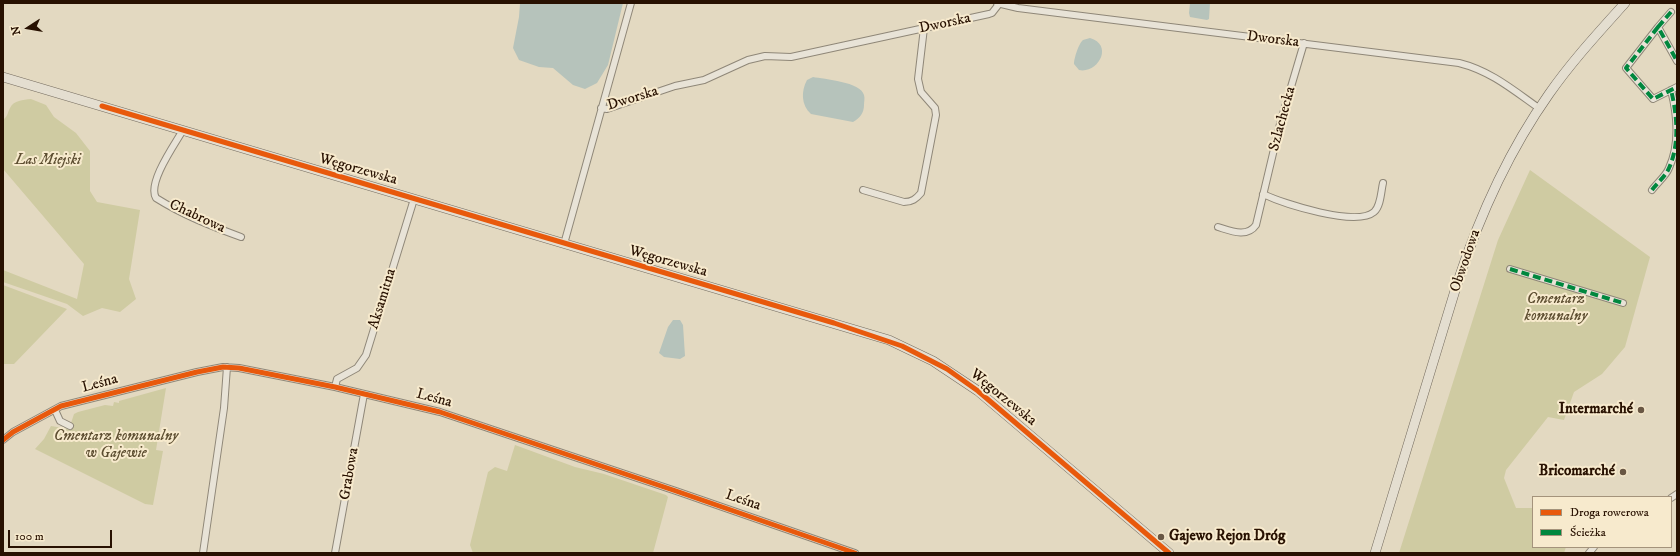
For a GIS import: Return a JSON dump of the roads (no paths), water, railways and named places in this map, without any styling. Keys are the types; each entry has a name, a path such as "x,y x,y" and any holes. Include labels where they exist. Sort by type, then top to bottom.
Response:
{"main road":[{"name":"Obwodowa","path":"1375,553 1468,252 1499,178 1540,109 1584,49 1626,3"},
{"name":"Węgorzewska","path":"3,77 867,333 902,346 933,361 978,391 1169,553"}],"street":[{"path":"601,108 631,3"},
{"name":"Dworska","path":"564,244 601,108 607,109 675,86 704,80 736,64 757,57 792,58 992,13 998,4 1018,8 1441,60 1476,67 1491,74 1540,109"},
{"path":"1652,190 1669,168 1676,143 1674,88 1653,99 1626,68 1671,12"},
{"path":"1658,27 1677,61"},
{"path":"863,190 904,202 910,202 916,199 921,193 936,115 936,108 921,92 918,79 924,28"},
{"name":"Szlachecka","path":"1218,227 1238,232 1249,232 1256,225 1282,117 1304,43"},
{"name":"Chabrowa","path":"183,130 162,165 154,187 154,194 156,198 204,224 241,237"},
{"path":"1263,194 1277,201 1310,210 1338,216 1366,217 1376,211 1383,183"},
{"name":"Aksamitna","path":"335,387 337,379 357,368 366,355 414,199"},
{"path":"1510,269 1624,303"},
{"path":"203,553 224,408 227,367"},
{"name":"Leśna","path":"3,440 13,432 61,406 198,372 227,367 239,368 335,387 440,412 855,553"},
{"name":"Grabowa","path":"335,553 364,394"},
{"path":"55,410 60,420 70,426"}],"place":[{"name":"Intermarché","path":"1641,410"},
{"name":"Bricomarché","path":"1623,472"},
{"name":"Gajewo Rejon Dróg","path":"1161,537"}],"park label":[{"name":"Las Miejski","path":"48,161"},
{"name":"Cmentarz komunalny","path":"1556,308"},
{"name":"Cmentarz komunalny w Gajewie","path":"116,446"}]}
